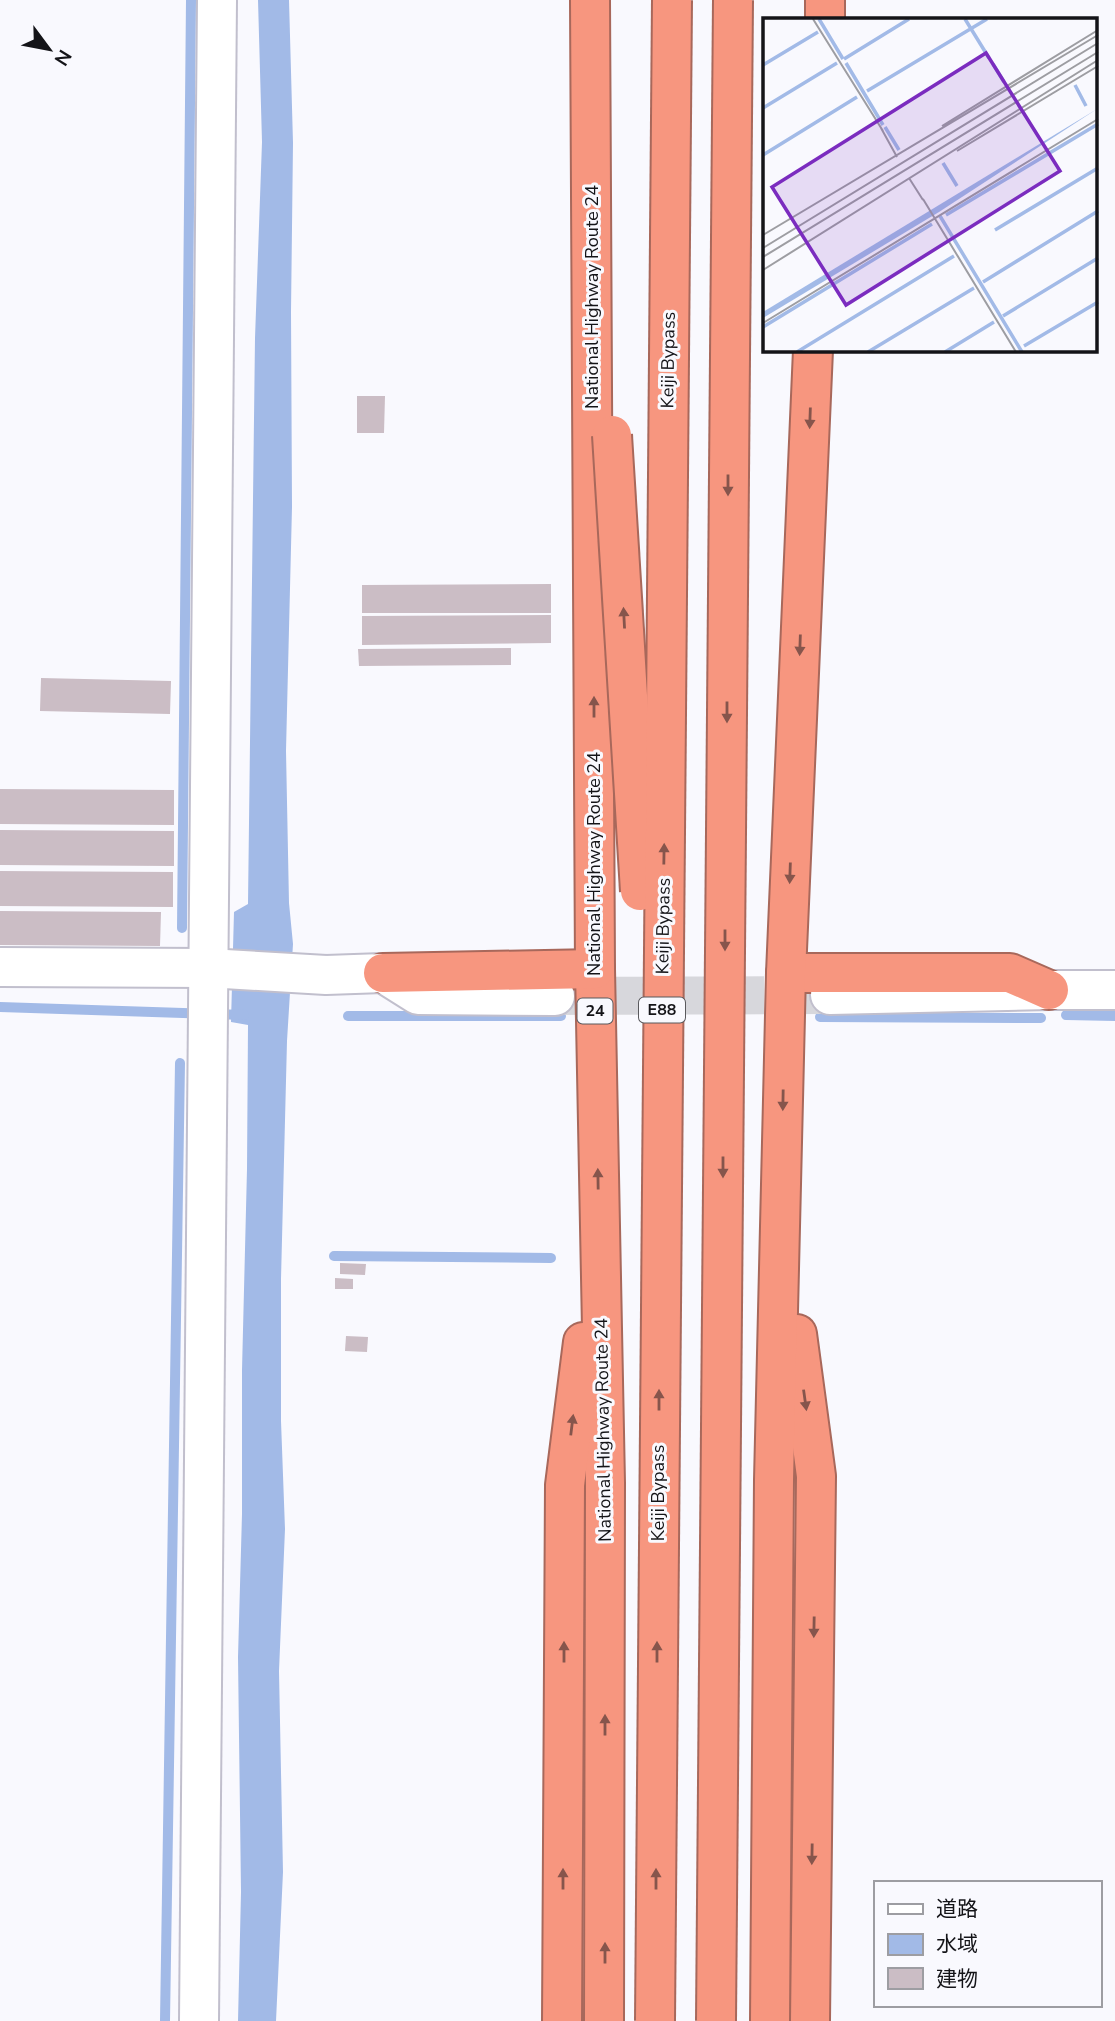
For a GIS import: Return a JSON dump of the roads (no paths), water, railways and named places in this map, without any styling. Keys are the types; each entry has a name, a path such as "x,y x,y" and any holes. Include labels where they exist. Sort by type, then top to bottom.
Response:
{"highway":[{"name":"National Highway Route 24","path":"590,0 595,969 605,1483 604,2021"},
{"path":"616,0 612,435 660,1225"},
{"name":"Keiji Bypass","path":"655,2021 672,0"},
{"path":"716,2021 733,0"},
{"path":"729,436 752,0"},
{"path":"825,0 825,18"},
{"path":"770,2021 774,1480 786,973 813,352"},
{"path":"383,973 595,969"},
{"path":"786,973 1010,973 1049,990"},
{"path":"780,1211 816,1476 810,2021"},
{"path":"562,2021 565,1485 599,1216"}],"street":[{"path":"199,2021 217,0"},
{"path":"0,967 208,979 383,973 418,995 555,996"},
{"path":"830,995 1115,990"}],"water":[{"path":"258,0 289,0 293,143 292,507 286,751 289,903 293,944 287,1041 281,1279 281,1421 285,1529 279,1671 283,1872 276,2021 238,2021 241,1892 238,1657 248,1025 231,1022 234,912 248,904 255,338 262,142"}],"waterway":[{"path":"182,928 191,0"},
{"path":"0,1007 244,1015"},
{"path":"1066,1015 1115,1016"},
{"path":"348,1016 561,1016"},
{"path":"820,1017 1041,1018"},
{"path":"165,2021 180,1063"},
{"path":"334,1256 551,1258"}],"tunnel":[{"path":"555,996 830,995"}]}
